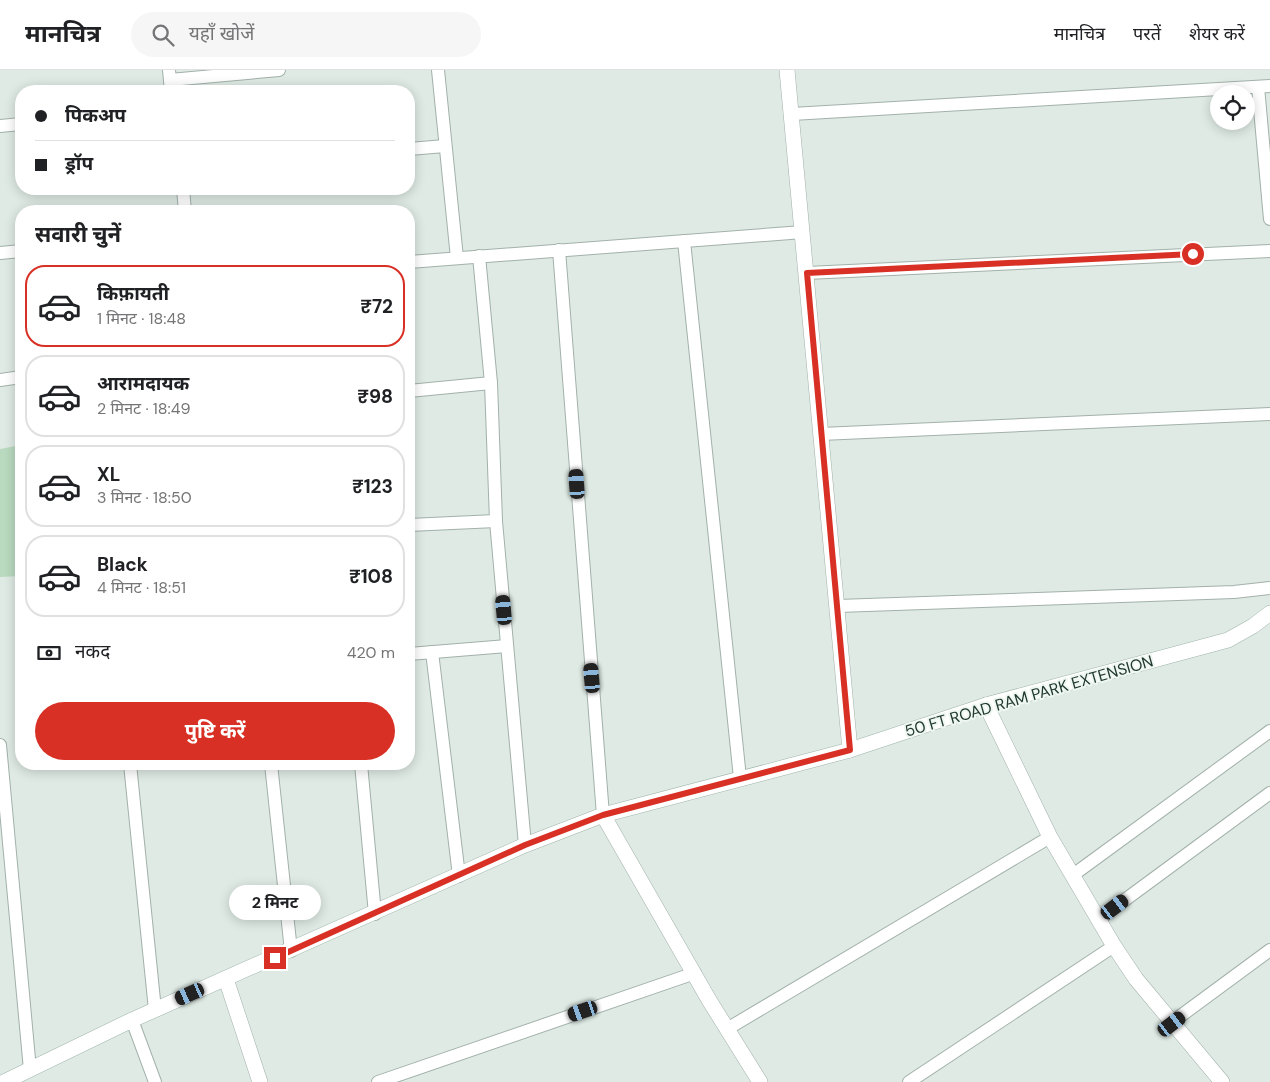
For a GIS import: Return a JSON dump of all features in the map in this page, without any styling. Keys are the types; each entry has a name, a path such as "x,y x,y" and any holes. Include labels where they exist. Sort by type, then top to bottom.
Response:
{"street":[{"path":"787,70 850,750"},
{"name":"50 FT ROAD RAM PARK EXTENSION","path":"4,1082 132,1020 375,914 525,845 603,815 850,750 986,705 1228,640 1253,626 1270,613"},
{"path":"986,705 1050,837 1114,946 1136,979 1222,1082"},
{"path":"603,815 726,1029 760,1082"},
{"path":"226,979 260,1082"}],"lane":[{"path":"170,80 279,70"},
{"path":"438,70 456,258"},
{"path":"792,114 1264,87 1270,219"},
{"path":"0,126 15,125"},
{"path":"415,148 445,146"},
{"path":"415,261 803,232"},
{"path":"684,240 740,778"},
{"path":"559,250 603,815"},
{"path":"807,273 1270,251"},
{"path":"0,253 15,252"},
{"path":"479,256 491,383 496,521 525,845"},
{"path":"0,380 15,379"},
{"path":"415,390 491,383"},
{"path":"821,434 1270,414"},
{"path":"415,525 496,521"},
{"path":"838,606 1234,592 1270,588"},
{"path":"415,653 508,646"},
{"path":"432,652 458,876"},
{"path":"1073,875 1270,731"},
{"path":"0,744 5,846 30,1070"},
{"path":"131,770 155,1010"},
{"path":"272,770 291,951"},
{"path":"362,770 375,914"},
{"path":"1099,919 1270,793"},
{"path":"726,1029 1050,837"},
{"path":"909,1082 1114,946"},
{"path":"1172,1024 1270,950"},
{"path":"378,1082 695,973"},
{"path":"132,1020 154,1082"}],"green space":[{"path":"15,446 15,576 0,577 0,449"}],"route":[{"path":"275,958 525,845 603,815 850,750 807,273 1193,254"}]}
